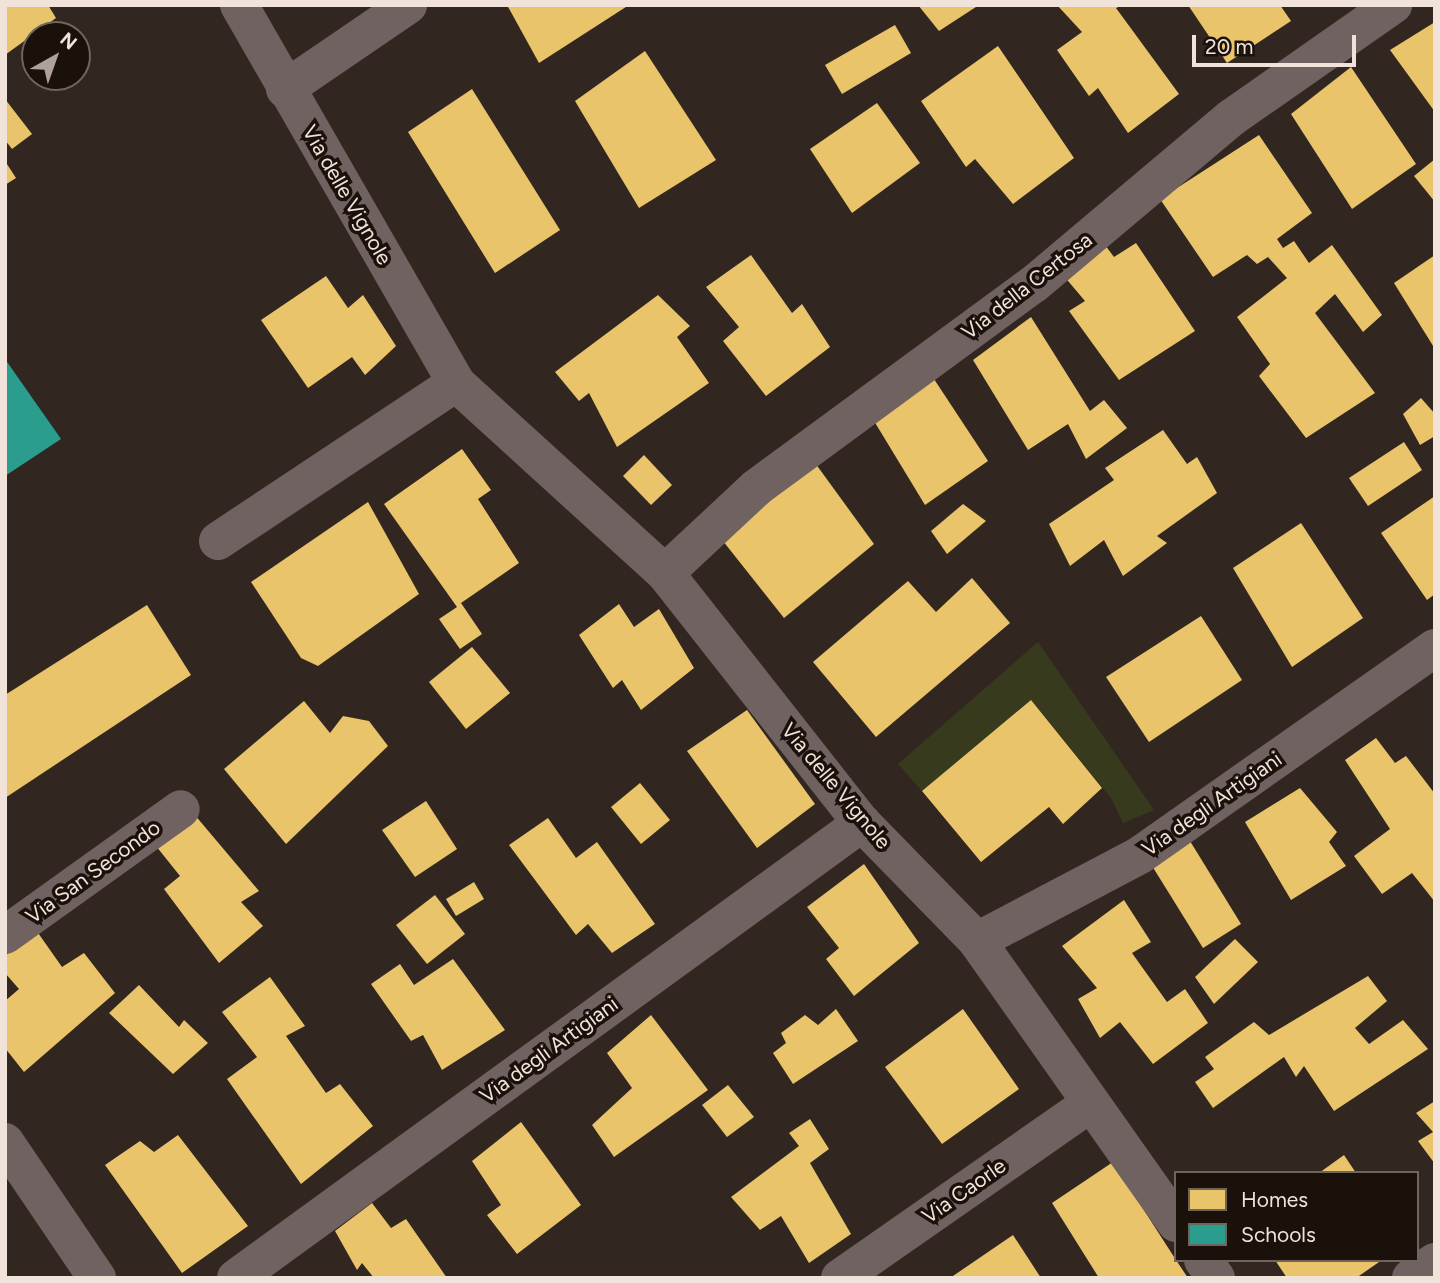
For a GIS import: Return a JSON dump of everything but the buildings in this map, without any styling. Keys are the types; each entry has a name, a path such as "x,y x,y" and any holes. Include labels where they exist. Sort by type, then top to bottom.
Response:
{"street":[{"name":"Via delle Vignole","path":"239,5 456,383 665,573 862,823 977,941 1088,1105 1174,1220"},
{"path":"285,89 408,5"},
{"name":"Via della Certosa","path":"665,573 757,488 1034,284 1231,118 1393,5"},
{"path":"218,541 456,383"},
{"name":"Via degli Artigiani","path":"977,941 1140,855 1435,648"},
{"name":"Via San Secondo","path":"5,935 181,808"},
{"name":"Via degli Artigiani","path":"236,1278 862,823"},
{"name":"Via Caorle","path":"840,1278 1088,1105"},
{"path":"5,1142 97,1278"},
{"path":"1204,1262 1216,1278"},
{"path":"1411,1278 1435,1262"}],"green space":[{"path":"1038,642 1154,810 1123,823 1111,798 1031,700 922,791 898,764"}]}
